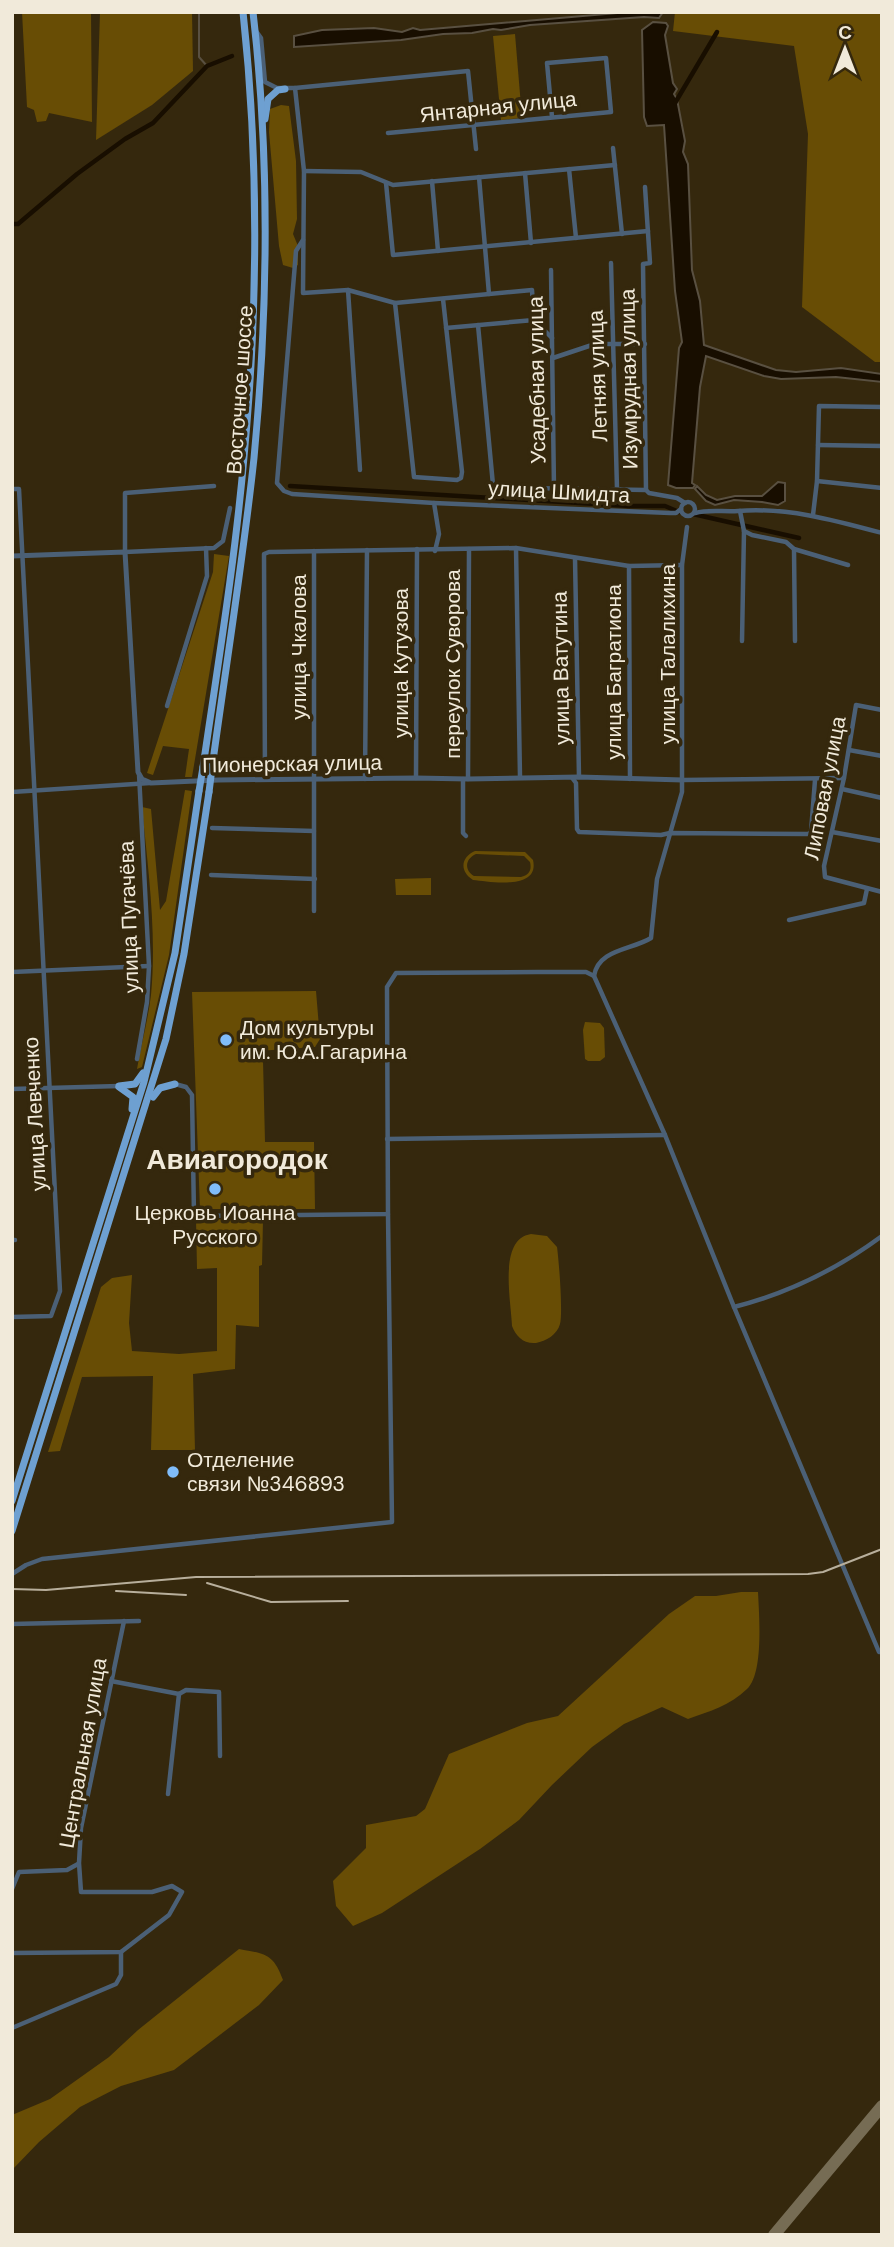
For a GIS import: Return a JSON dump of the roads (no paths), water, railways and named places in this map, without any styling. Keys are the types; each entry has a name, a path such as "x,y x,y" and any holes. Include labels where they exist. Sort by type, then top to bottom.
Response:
{"highway":[{"name":"Восточное шоссе","path":"153,1046 175,953 203,767 244,457 253,340 254,162 243,12"},
{"name":"Восточное шоссе","path":"166,1039 184,954 209,792 254,457 263,322 262,144 253,12"},
{"path":"262,144 268,99 278,90 285,89"},
{"path":"175,953 178,945 183,944 184,954"},
{"path":"166,1039 161,1076 164,1081 174,1084"},
{"path":"12,1531 166,1039"},
{"path":"119,1086 135,1084 141,1080 153,1046"},
{"path":"12,1501 113,1183 153,1046"},
{"path":"141,1124 146,1119 157,1090 174,1084"},
{"path":"119,1086 125,1088 133,1097 129,1130"},
{"path":"113,1183 114,1188 121,1187"}],"street":[{"path":"255,30 261,38 265,82 277,88 346,84 468,71 476,149"},
{"name":"Янтарная улица","path":"388,133 474,125 611,111 606,58 547,63 552,117"},
{"path":"295,88 304,172 303,293 348,289 396,303 532,290 534,320 552,338"},
{"path":"613,148 622,234"},
{"path":"304,172 361,172 386,183 615,165"},
{"path":"569,169 576,238"},
{"path":"525,173 531,243"},
{"path":"479,177 489,294"},
{"path":"432,181 438,251"},
{"path":"386,183 393,255 648,231"},
{"name":"Изумрудная улица","path":"645,187 650,263 643,264 646,490"},
{"name":"улица Шмидта","path":"304,240 296,251 277,477 279,488 292,494 434,503 670,513 681,509"},
{"name":"Летняя улица","path":"611,263 617,489"},
{"name":"Усадебная улица","path":"551,270 554,489"},
{"path":"348,289 360,470"},
{"path":"396,303 414,477 461,478 443,299"},
{"path":"446,328 534,320"},
{"path":"478,325 494,485"},
{"path":"553,358 583,347 645,344"},
{"path":"813,515 817,481 819,406 882,407"},
{"path":"818,445 882,446"},
{"path":"817,481 882,488"},
{"name":"улица Пугачёва","path":"137,1059 148,1002 149,966 125,552 125,493 214,486"},
{"path":"527,488 646,490 689,502 708,511"},
{"name":"улица Левченко","path":"12,1317 51,1316 60,1292 51,1087 15,489"},
{"path":"434,503 439,534 435,551"},
{"path":"685,503 681,509 687,527"},
{"path":"687,527 695,506"},
{"path":"12,556 214,548 223,541 230,508"},
{"path":"684,515 749,509 813,515 882,533"},
{"path":"740,511 744,531 742,641"},
{"name":"улица Талалихина","path":"594,976 595,967 602,960 651,938 657,879 683,780 682,565 687,527"},
{"path":"744,531 786,542 794,549 848,565"},
{"path":"167,706 207,576 206,548"},
{"path":"265,779 264,556 270,552 516,548 629,566 682,565"},
{"path":"516,548 520,778"},
{"name":"улица Кутузова","path":"416,778 417,549"},
{"name":"переулок Суворова","path":"466,836 463,833 469,549"},
{"path":"794,549 795,641"},
{"path":"365,779 367,550"},
{"name":"улица Чкалова","path":"314,551 314,911"},
{"name":"улица Ватутина","path":"575,558 576,778"},
{"name":"улица Багратиона","path":"629,566 630,779"},
{"name":"Липовая улица","path":"867,889 825,877 824,866 842,789 856,705 882,710"},
{"path":"849,750 882,756"},
{"path":"138,774 150,783"},
{"name":"Пионерская улица","path":"12,792 150,783 316,778 844,778"},
{"path":"576,778 579,832 661,835 808,834 811,832 815,780"},
{"path":"842,789 882,798"},
{"path":"212,828 314,831"},
{"path":"832,832 882,841"},
{"path":"211,875 315,879"},
{"path":"789,920 864,903 867,889 882,892"},
{"path":"12,972 149,966"},
{"path":"12,1574 42,1559 392,1522 387,987 396,974 586,972 594,976 665,1135 879,1652 882,1651"},
{"path":"174,1084 186,1087 192,1095 194,1216 388,1214"},
{"path":"12,1089 119,1086"},
{"path":"387,1139 665,1135"},
{"path":"734,1307 808,1283 882,1236"},
{"name":"Центральная улица","path":"121,1952 169,1915 182,1892 172,1886 152,1892 81,1892 79,1863 82,1828 124,1621"},
{"path":"12,1624 139,1621"},
{"path":"111,1681 179,1694 186,1690 219,1692 220,1756"},
{"path":"168,1794 179,1694"},
{"path":"12,1889 19,1872 67,1870 79,1863"},
{"path":"12,1954 121,1952 121,1975 116,1984 12,2028"}],"waterway":[{"path":"199,12 199,57 207,66"},
{"path":"675,103 717,32"},
{"path":"12,224 18,224 77,174 125,139 153,123 207,66 232,56"},
{"path":"290,486 665,506 679,512"},
{"path":"693,514 799,538"}],"railway":[{"path":"12,1589 46,1590 196,1577 808,1574 823,1572 882,1549"},
{"path":"207,1583 271,1602 348,1601"},
{"path":"116,1591 186,1595"}],"place":[{"name":"Дом культуры им. Ю.А.Гагарина","path":"226,1040"},
{"name":"Церковь Иоанна Русского","path":"215,1189"},
{"name":"Отделение связи №346893","path":"173,1472"}],"district":[{"name":"Авиагородок","path":"237,1159"}]}
